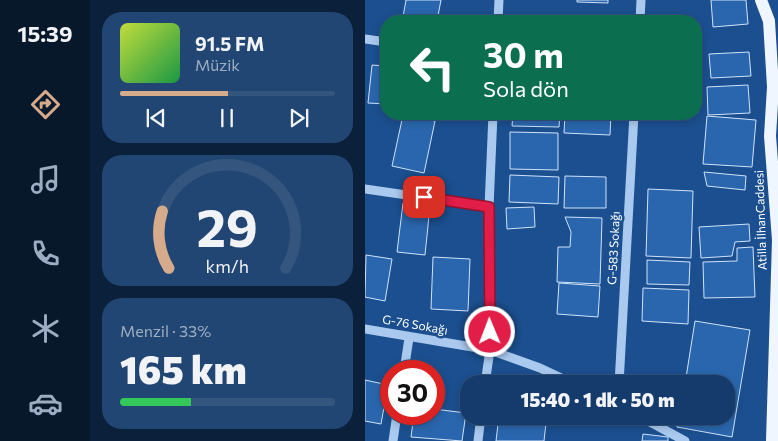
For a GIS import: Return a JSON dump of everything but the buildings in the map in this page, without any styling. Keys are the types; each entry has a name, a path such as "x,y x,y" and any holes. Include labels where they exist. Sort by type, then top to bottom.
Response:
{"main road":[{"name":"Atilla İlhanCaddesi","path":"761,0 769,21 775,87 770,136 778,240 776,377 772,441"}],"street":[{"path":"498,15 499,0"},
{"path":"640,15 641,0"},
{"path":"365,39 380,41"},
{"path":"486,375 490,350 489,207 493,120"},
{"name":"G-583 Sokağı","path":"620,375 634,120"},
{"path":"365,188 489,207"},
{"name":"G-76 Sokağı","path":"365,329 409,338 490,350 555,375"},
{"path":"406,360 409,338"},
{"path":"393,441 395,425"},
{"path":"478,441 480,425"},
{"path":"656,425 685,441"}],"route":[{"path":"424,197 489,207 490,332"}]}
